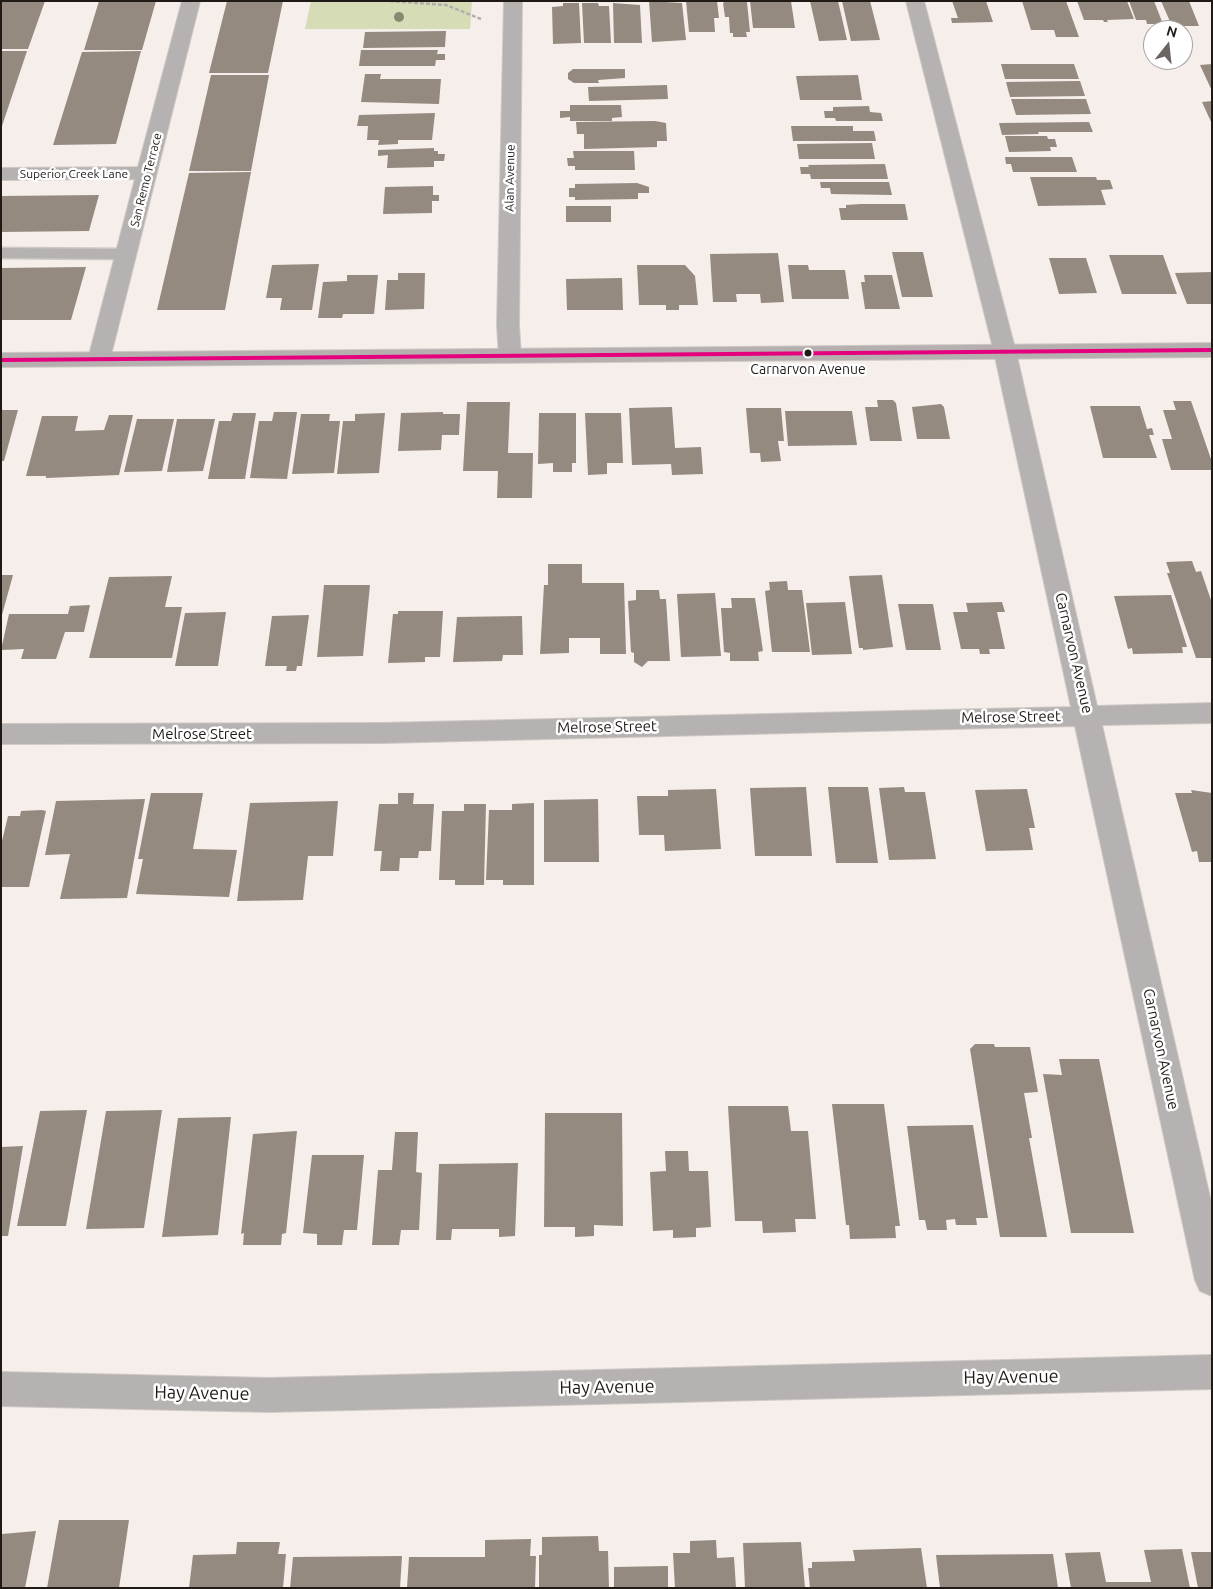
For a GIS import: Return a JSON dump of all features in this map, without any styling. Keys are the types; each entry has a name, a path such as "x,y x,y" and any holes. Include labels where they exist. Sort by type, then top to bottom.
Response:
{"street":[{"name":"San Remo Terrace","path":"99,359 191,1"},
{"name":"Alan Avenue","path":"510,356 508,325 513,1"},
{"name":"Carnarvon Avenue","path":"915,1 1005,352 1088,715 1212,1280"},
{"name":"Superior Creek Lane","path":"1,174 148,174"},
{"path":"1,360 1212,350"},
{"name":"Melrose Street","path":"1,734 382,733 1212,713"},
{"name":"Hay Avenue","path":"1,1389 269,1395 1212,1372"}],"lane":[{"path":"1,253 126,254"}],"path":[{"path":"390,1 432,3 460,8 494,25 513,24"},
{"path":"432,3 436,1"}],"green space":[{"path":"311,1 472,1 470,29 305,29"}],"building":[{"path":"1,1 45,1 28,49 1,49"},
{"path":"99,1 156,1 142,50 84,50"},
{"path":"227,1 283,1 268,73 209,73"},
{"path":"649,1 682,3 686,40 652,42"},
{"path":"686,1 717,1 719,18 714,18 715,32 689,32"},
{"path":"726,1 747,2 750,32 746,32 747,37 733,37 733,33 730,33 729,17 725,17 723,3"},
{"path":"750,1 791,1 795,28 753,28"},
{"path":"810,1 838,1 847,40 819,41"},
{"path":"842,1 870,1 880,40 851,41"},
{"path":"952,1 986,1 993,22 952,23 951,18 958,18"},
{"path":"1022,1 1066,1 1079,37 1056,37 1054,30 1031,30"},
{"path":"1077,1 1127,1 1134,19 1107,20 1108,22 1103,20 1084,20"},
{"path":"1129,1 1154,1 1161,20 1136,20"},
{"path":"1161,1 1189,1 1199,26 1193,26 1193,20 1169,20"},
{"path":"563,3 579,3 581,43 553,44 552,7 563,6"},
{"path":"582,3 598,3 599,6 609,6 611,43 584,43"},
{"path":"613,3 640,5 642,43 614,43"},
{"path":"446,31 445,47 363,48 365,32"},
{"path":"361,50 438,50 437,54 445,54 445,60 436,60 435,66 359,66"},
{"path":"1,51 27,51 2,126 1,126"},
{"path":"141,51 116,144 53,145 82,52"},
{"path":"1001,64 1074,64 1079,79 1005,79"},
{"path":"1212,64 1212,91 1200,65"},
{"path":"573,69 625,69 625,78 598,80 599,83 574,83 568,79 568,73"},
{"path":"365,74 381,74 380,79 441,79 439,104 361,102"},
{"path":"211,75 269,75 251,171 189,171"},
{"path":"858,75 862,100 800,100 796,76"},
{"path":"1080,81 1085,96 1010,97 1006,82"},
{"path":"667,85 668,99 589,101 588,87"},
{"path":"1011,99 1086,99 1091,114 1016,115"},
{"path":"1212,101 1212,124 1202,102"},
{"path":"570,105 621,105 622,117 612,118 612,121 570,121 570,117 560,118 560,111 570,111"},
{"path":"869,106 870,112 881,113 883,121 836,121 835,118 825,118 824,111 833,111 833,107"},
{"path":"435,113 432,140 398,140 398,144 378,145 379,140 367,140 368,126 357,126 359,115"},
{"path":"655,121 666,123 667,141 657,141 657,147 584,149 584,134 577,134 576,122"},
{"path":"1089,122 1093,132 1038,132 1039,134 1002,135 999,123"},
{"path":"791,126 853,126 853,131 874,131 876,141 793,141"},
{"path":"1005,136 1047,136 1048,139 1055,139 1057,147 1050,147 1051,151 1009,152"},
{"path":"872,143 875,159 799,159 797,144"},
{"path":"434,148 434,151 438,151 438,154 445,154 444,161 434,161 434,167 387,168 388,155 378,156 378,150"},
{"path":"573,151 634,151 635,170 575,170 575,166 568,166 567,158 574,158"},
{"path":"1005,157 1072,157 1077,172 1013,172 1011,164 1006,164"},
{"path":"885,164 888,179 811,179 810,174 801,174 800,167 809,167 808,165"},
{"path":"251,172 225,310 157,310 189,173"},
{"path":"1030,177 1096,177 1097,180 1110,180 1113,189 1101,190 1106,205 1038,206"},
{"path":"820,182 889,182 892,195 831,194 830,188 821,188"},
{"path":"637,183 649,187 649,193 638,193 638,199 575,200 575,197 569,197 569,188 575,188 575,184"},
{"path":"433,186 433,195 439,195 439,201 432,201 432,213 383,214 385,187"},
{"path":"99,195 89,231 1,232 1,196"},
{"path":"905,204 908,220 841,220 839,208 846,208 846,205"},
{"path":"566,206 611,206 611,222 566,222"},
{"path":"892,252 923,252 933,297 902,297"},
{"path":"778,253 784,302 761,303 760,294 736,294 737,302 713,302 710,254"},
{"path":"1109,255 1163,255 1177,294 1122,294"},
{"path":"1049,258 1086,258 1097,293 1059,294"},
{"path":"319,264 312,310 280,310 282,298 266,298 272,265"},
{"path":"637,265 685,265 695,276 698,305 679,305 679,310 666,310 666,305 639,305"},
{"path":"788,265 808,265 809,270 845,270 849,299 792,299"},
{"path":"86,267 71,320 1,320 1,268"},
{"path":"1212,272 1212,304 1187,304 1175,273"},
{"path":"398,273 425,273 424,309 385,310 387,280 398,280"},
{"path":"347,275 378,275 374,314 343,314 342,318 318,318 323,282 347,281"},
{"path":"864,275 892,275 900,309 865,309 861,282 865,282"},
{"path":"622,278 623,310 567,310 566,279"},
{"path":"877,400 893,400 896,403 902,441 870,441 865,407 878,407"},
{"path":"1173,401 1191,401 1212,462 1212,470 1171,470 1162,439 1172,439 1163,410 1176,410"},
{"path":"467,402 510,402 508,453 533,453 532,498 497,498 498,471 463,471"},
{"path":"941,404 944,407 950,439 917,439 912,407"},
{"path":"1090,406 1140,406 1147,429 1152,428 1154,435 1149,435 1157,458 1103,458"},
{"path":"672,407 675,448 701,447 703,474 672,475 671,464 632,465 629,408"},
{"path":"746,408 781,408 784,441 778,441 781,461 761,462 760,453 750,453"},
{"path":"1,410 18,410 4,461 1,461"},
{"path":"785,411 852,411 857,445 788,446"},
{"path":"274,412 297,412 287,479 250,478 259,421 272,421"},
{"path":"443,412 443,414 460,414 459,435 442,435 441,450 398,451 401,413"},
{"path":"233,413 256,413 245,479 208,479 219,421 231,421"},
{"path":"385,413 379,473 337,474 343,421 355,421 355,414"},
{"path":"539,413 576,413 576,463 572,463 572,472 553,472 553,463 538,464"},
{"path":"585,413 621,413 623,463 607,463 607,474 588,475"},
{"path":"301,414 330,414 329,421 340,421 334,473 292,474"},
{"path":"109,415 133,415 119,475 46,478 46,476 26,476 42,416 78,416 75,431 104,430"},
{"path":"137,419 174,419 162,471 124,472"},
{"path":"177,419 215,419 203,471 167,472"},
{"path":"1192,561 1196,572 1201,571 1212,603 1212,658 1196,658 1167,573 1170,573 1166,562"},
{"path":"548,564 582,564 582,583 624,583 626,654 600,654 600,638 569,638 569,653 540,654 544,585 548,585"},
{"path":"1,575 13,575 2,615 1,615"},
{"path":"882,575 893,647 863,650 863,648 859,648 849,576"},
{"path":"172,576 165,607 182,607 172,658 89,658 109,577"},
{"path":"787,581 788,590 802,590 810,652 772,652 765,591 770,590 769,582"},
{"path":"324,585 370,585 363,656 317,657"},
{"path":"636,590 659,590 660,599 666,599 670,661 648,661 642,667 634,662 634,653 631,652 628,601 636,600"},
{"path":"715,593 721,656 681,657 677,594"},
{"path":"1171,595 1187,647 1182,647 1183,653 1133,654 1132,648 1128,649 1114,596"},
{"path":"731,598 755,598 763,651 758,652 759,661 730,661 730,653 724,652 721,608 732,608"},
{"path":"845,602 852,654 812,655 806,603"},
{"path":"1002,602 1005,612 997,612 1005,649 989,649 990,654 980,654 979,649 961,649 953,612 968,612 966,603"},
{"path":"898,604 933,604 941,650 906,650"},
{"path":"90,605 84,632 65,632 56,659 21,659 24,649 1,650 9,614 68,614 70,606"},
{"path":"398,611 443,611 440,657 425,657 425,662 388,663 393,614 398,614"},
{"path":"226,612 218,666 175,666 185,613"},
{"path":"309,615 302,666 297,666 296,671 286,671 287,666 265,666 272,616"},
{"path":"522,616 523,655 503,655 502,661 453,662 457,617"},
{"path":"806,787 812,856 755,856 750,788"},
{"path":"828,787 868,787 878,863 836,863"},
{"path":"904,787 905,792 925,792 936,859 889,860 879,788"},
{"path":"716,789 721,849 665,851 664,835 639,835 637,796 668,796 668,790"},
{"path":"1027,789 1035,828 1029,828 1033,850 986,851 975,790"},
{"path":"1191,790 1212,793 1212,862 1199,862 1197,851 1192,852 1175,793 1192,793"},
{"path":"151,793 203,793 193,849 237,850 229,897 136,894 143,859 138,859"},
{"path":"398,793 414,793 413,804 434,804 431,851 419,851 418,858 400,858 399,871 380,871 382,851 374,851 379,804 398,804"},
{"path":"145,799 127,898 60,899 70,854 45,855 56,801"},
{"path":"598,799 599,862 544,862 544,800"},
{"path":"338,801 333,856 308,856 303,900 237,901 250,803"},
{"path":"534,803 534,885 503,885 503,880 486,880 489,810 512,810 512,804"},
{"path":"464,804 486,804 484,885 455,885 455,880 439,880 442,811 464,811"},
{"path":"21,811 46,811 29,887 1,887 1,845 8,816 20,816"},
{"path":"975,1044 994,1044 995,1047 1030,1047 1038,1092 1024,1093 1032,1138 1029,1138 1047,1237 1000,1237 970,1049"},
{"path":"1059,1059 1099,1059 1134,1233 1071,1233 1043,1074 1062,1075"},
{"path":"832,1104 884,1104 900,1226 895,1226 896,1238 850,1239 849,1225 846,1225"},
{"path":"728,1106 788,1106 791,1131 808,1131 816,1219 795,1219 796,1232 763,1233 762,1221 735,1221"},
{"path":"87,1110 66,1226 17,1226 40,1111"},
{"path":"162,1110 144,1228 86,1229 106,1111"},
{"path":"545,1113 622,1113 623,1226 594,1225 594,1236 575,1237 575,1227 544,1227"},
{"path":"231,1117 218,1235 162,1237 178,1118"},
{"path":"973,1125 988,1218 976,1218 977,1225 956,1225 955,1219 946,1220 947,1230 927,1230 925,1220 919,1220 907,1126"},
{"path":"297,1131 286,1233 282,1234 281,1245 243,1245 244,1233 241,1234 253,1134"},
{"path":"395,1132 418,1132 416,1172 422,1173 419,1230 401,1230 399,1245 372,1245 378,1170 392,1170"},
{"path":"23,1146 8,1236 1,1236 1,1147"},
{"path":"665,1151 688,1151 689,1171 708,1171 711,1227 696,1228 696,1237 673,1238 673,1230 653,1231 650,1172 666,1171"},
{"path":"312,1155 364,1155 357,1230 344,1230 342,1245 317,1245 317,1234 303,1233"},
{"path":"518,1163 515,1236 499,1237 499,1229 452,1229 451,1240 436,1240 439,1164"},
{"path":"59,1520 129,1520 119,1588 47,1588"},
{"path":"36,1531 25,1588 1,1588 2,1534"},
{"path":"598,1536 599,1551 608,1551 609,1588 539,1588 539,1555 542,1555 542,1537"},
{"path":"531,1539 530,1556 536,1556 535,1588 407,1588 409,1557 485,1557 485,1540"},
{"path":"716,1540 717,1558 734,1557 736,1588 675,1588 673,1553 690,1553 690,1541"},
{"path":"237,1542 280,1542 278,1554 286,1554 283,1588 189,1588 193,1555 236,1554"},
{"path":"801,1542 805,1588 745,1588 743,1543"},
{"path":"921,1548 927,1588 810,1588 808,1568 812,1568 812,1562 855,1561 853,1550"},
{"path":"1182,1549 1190,1588 1071,1588 1065,1553 1100,1552 1106,1582 1151,1582 1144,1550"},
{"path":"1191,1552 1212,1552 1212,1588 1198,1588"},
{"path":"1053,1554 1058,1588 940,1588 936,1555"},
{"path":"402,1556 400,1588 290,1588 293,1557"},
{"path":"668,1566 668,1588 614,1588 614,1567"}],"transit line":[{"path":"1,360 1212,350"}],"place":[{"name":"Carnarvon Avenue","path":"808,353"}]}
